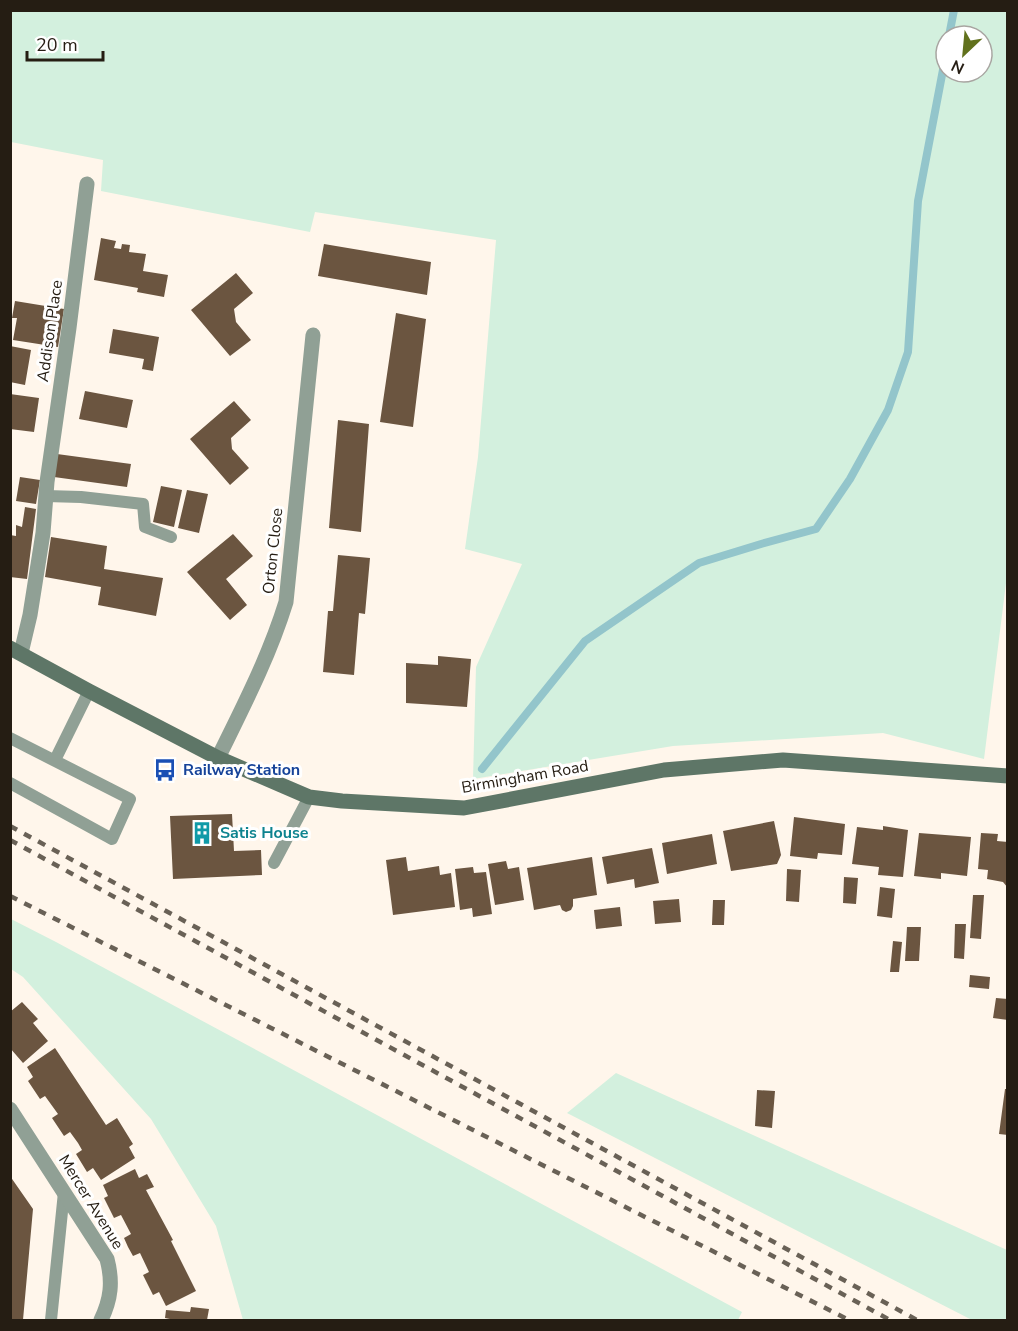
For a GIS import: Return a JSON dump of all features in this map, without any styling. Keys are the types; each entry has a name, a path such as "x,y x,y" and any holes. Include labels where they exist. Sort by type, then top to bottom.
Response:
{"main road":[{"name":"Birmingham Road","path":"16,651 218,758 309,797 464,808 664,770 783,760 1008,776"}],"street":[{"name":"Addison Place","path":"16,651 30,615 41,544 46,489 87,184"},
{"name":"Orton Close","path":"218,758 262,667 286,602 313,334"},
{"name":"Mercer Avenue","path":"10,1109 107,1259 112,1277 111,1288 108,1306 101,1320"}],"lane":[{"path":"46,489 81,497 143,504 145,527 171,537"},
{"path":"55,760 89,691"},
{"path":"10,738 130,799 112,839 10,783"},
{"path":"274,863 309,797"},
{"path":"51,1320 64,1192"}],"green space":[{"path":"10,11 1007,11 1008,567 984,759 883,733 673,746 473,779 476,667 522,564 465,549 478,457 496,240 315,212 310,232 101,191 103,160 11,142"},
{"path":"11,919 742,1312 738,1320 243,1320 216,1226 151,1119 23,977 11,969"},
{"path":"616,1073 1007,1250 1007,1320 972,1320 567,1113"}],"building":[{"path":"101,238 116,241 114,248 121,249 122,244 130,245 129,252 146,254 143,271 168,275 164,297 137,292 138,288 94,280"},
{"path":"324,244 431,262 427,295 318,276"},
{"path":"236,273 253,293 234,309 236,322 251,340 230,356 191,310"},
{"path":"15,301 64,309 58,347 13,340 17,318 12,318"},
{"path":"396,313 426,319 413,427 380,422"},
{"path":"113,329 159,337 153,371 142,369 144,359 109,353"},
{"path":"10,346 31,350 25,385 10,382"},
{"path":"85,391 133,400 127,428 79,419"},
{"path":"10,394 39,398 34,432 10,429"},
{"path":"234,401 251,420 231,438 232,449 249,468 230,485 190,439"},
{"path":"338,420 369,424 361,532 329,528"},
{"path":"57,454 131,464 127,487 54,477"},
{"path":"20,477 40,480 36,504 16,501"},
{"path":"161,486 182,490 174,527 153,522"},
{"path":"187,490 208,494 199,533 178,528"},
{"path":"25,507 36,509 27,579 10,577 10,535 16,536 16,525 22,527"},
{"path":"233,534 253,556 226,579 247,605 230,620 187,572"},
{"path":"51,537 107,546 104,569 163,578 156,616 98,605 101,587 45,577"},
{"path":"338,555 370,558 365,614 359,613 354,675 323,672 328,611 333,611"},
{"path":"438,656 471,659 467,707 406,703 406,663 438,665"},
{"name":"Satis House","path":"232,814 234,851 261,850 262,875 173,879 170,816"},
{"path":"794,817 845,824 842,855 818,853 817,859 790,856"},
{"path":"774,821 781,855 777,864 731,871 723,831"},
{"path":"883,826 908,830 903,877 878,875 879,867 852,864 857,827 883,830"},
{"path":"919,833 971,837 967,876 941,873 941,879 914,876"},
{"path":"981,833 998,834 997,841 1008,842 1008,888 1003,882 987,879 988,870 978,869"},
{"path":"712,834 717,864 667,874 662,843"},
{"path":"652,848 659,883 635,888 634,879 607,884 602,857"},
{"path":"406,857 408,871 439,866 440,875 451,873 455,907 393,915 386,860"},
{"path":"592,857 597,895 573,899 571,910 566,912 560,905 534,910 527,868"},
{"path":"506,861 508,869 519,867 524,900 495,905 488,864"},
{"path":"473,867 474,873 486,872 492,914 473,917 472,908 460,910 455,869"},
{"path":"787,869 801,870 799,902 786,901"},
{"path":"844,877 858,878 856,904 843,903"},
{"path":"880,887 895,889 892,918 877,916"},
{"path":"973,895 984,895 981,939 970,938"},
{"path":"679,899 681,922 655,924 653,901"},
{"path":"713,900 725,900 724,925 712,925"},
{"path":"620,907 622,926 596,929 594,910"},
{"path":"955,924 966,924 964,959 954,958"},
{"path":"907,927 921,927 919,961 905,961"},
{"path":"893,941 902,942 899,972 890,972"},
{"path":"970,975 990,977 989,989 969,987"},
{"path":"996,998 1008,999 1008,1020 993,1018"},
{"path":"22,1002 38,1019 33,1023 48,1041 23,1063 10,1048 10,1012"},
{"path":"55,1048 106,1125 117,1118 133,1144 129,1147 135,1158 101,1180 93,1168 87,1172 76,1154 82,1150 78,1143 70,1132 64,1136 52,1118 58,1114 45,1096 40,1099 28,1081 33,1077 27,1067"},
{"path":"1005,1089 1008,1089 1008,1135 999,1134"},
{"path":"757,1090 775,1091 772,1128 755,1126"},
{"path":"135,1169 139,1178 147,1174 154,1187 146,1190 173,1240 171,1241 196,1291 166,1306 159,1292 153,1295 143,1275 149,1272 140,1253 133,1256 128,1247 124,1238 131,1234 121,1215 114,1218 104,1198 108,1196 103,1185"},
{"path":"10,1176 33,1209 23,1320 10,1320"},
{"path":"191,1307 209,1309 207,1320 169,1320 165,1318 166,1310 190,1312"}],"waterway":[{"path":"951,24 954,10"},
{"path":"482,769 585,641 699,563 816,529 850,479 888,410 908,352 918,201 940,84"}],"railway":[{"path":"10,826 917,1320"},
{"path":"10,840 890,1320"},
{"path":"10,896 849,1320"}],"place":[{"name":"Railway Station","path":"165,770"},
{"name":"Satis House","path":"202,833"}]}
